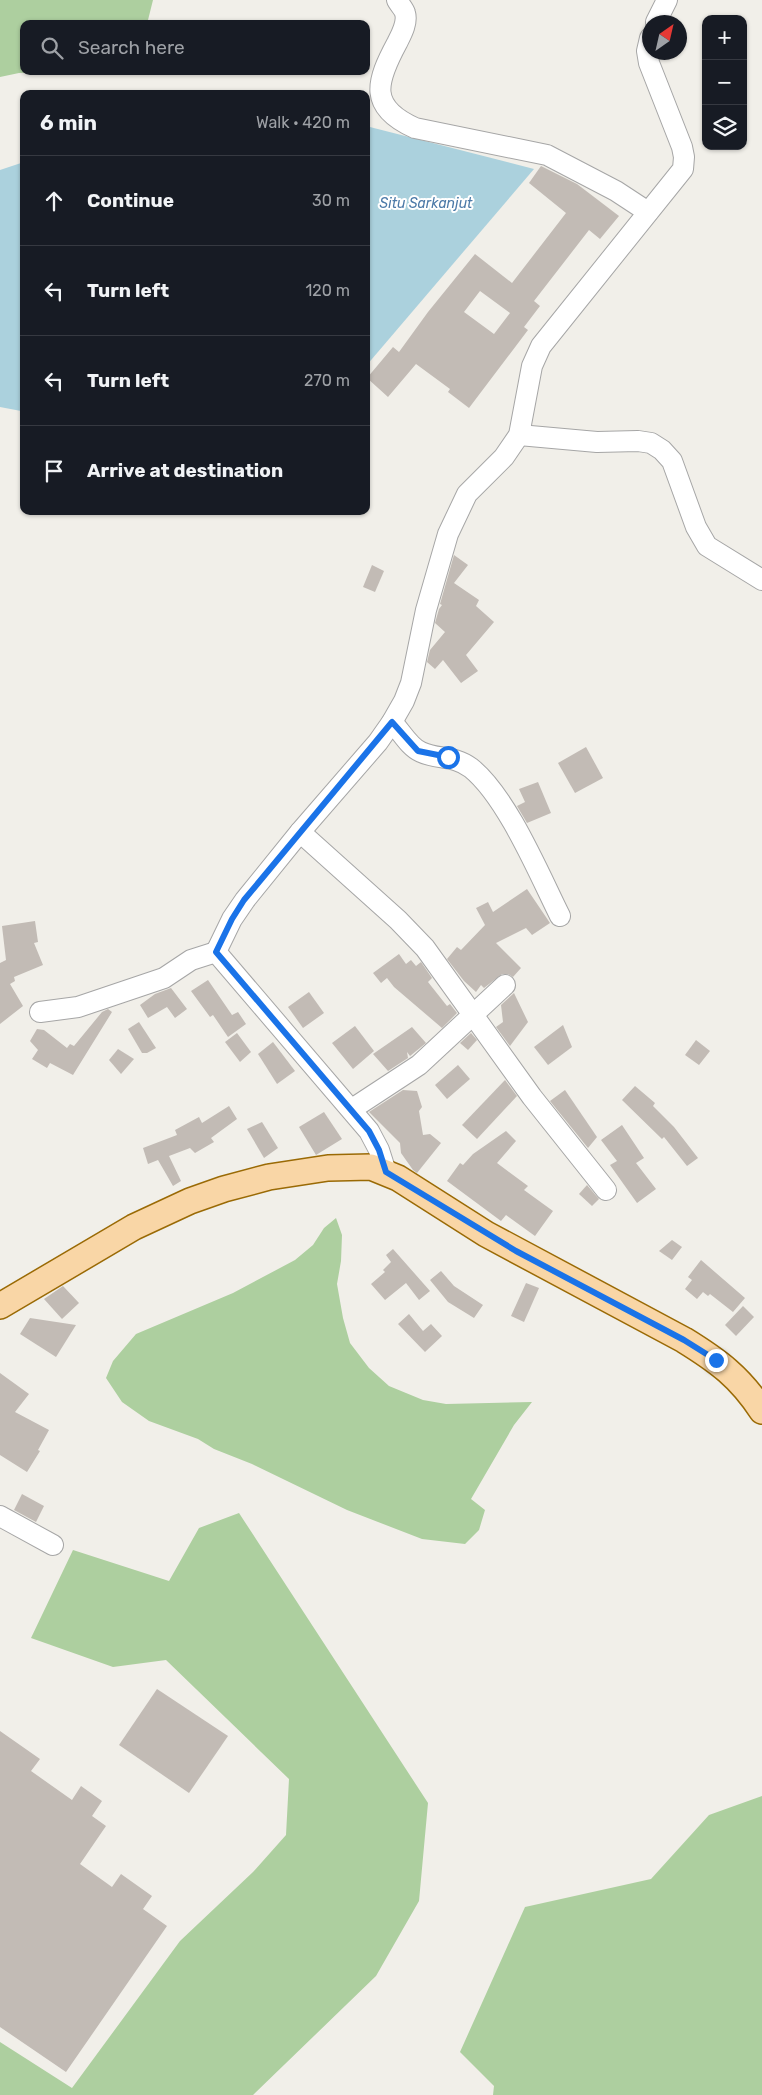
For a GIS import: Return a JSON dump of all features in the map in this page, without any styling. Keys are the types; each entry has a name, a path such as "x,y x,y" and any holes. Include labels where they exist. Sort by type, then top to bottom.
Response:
{"main road":[{"path":"0,1306 134,1227 190,1201 269,1177 328,1168 371,1168 386,1172 501,1243 684,1340 716,1360 742,1383 762,1411"}],"street":[{"path":"397,0 405,12 405,24 383,67 380,87 382,100 389,112 399,121 415,128 547,156 616,191 648,212"},
{"path":"660,15 667,0"},
{"path":"40,1012 78,1007 164,978 191,960 216,952 232,919 244,900 378,742 392,722 411,683 426,610 448,534 467,494 504,457 519,435 532,366 541,346 683,169 684,157 648,60"},
{"path":"519,435 597,442 650,443 662,450 672,461 696,527 707,546 762,580"},
{"path":"392,722 418,751 456,760 480,775 507,814 560,916"},
{"path":"300,832 412,933 425,948 532,1097 606,1190"},
{"path":"216,952 352,1109 369,1131 379,1150 386,1172"},
{"path":"352,1109 419,1065 505,985"},
{"path":"0,1516 53,1545"}],"green space":[{"path":"0,0 153,0 148,20 20,20 20,73 0,77"},
{"path":"336,1218 342,1235 341,1261 337,1284 343,1318 350,1343 369,1368 389,1386 423,1400 446,1404 532,1402 514,1425 471,1499 485,1510 479,1530 465,1544 422,1539 347,1510 252,1464 214,1449 198,1439 149,1421 122,1402 106,1378 113,1361 136,1334 233,1293 295,1260 313,1245 324,1228"},
{"path":"239,1513 428,1803 419,1901 376,1976 253,2095 0,2095 0,2042 72,2088 180,1941 253,1872 286,1835 289,1779 166,1660 113,1667 31,1638 73,1550 169,1581 199,1528"},
{"path":"762,1796 762,2095 493,2095 494,2086 460,2052 525,1907 651,1879 709,1815"}],"water":[{"name":"Situ Sarkanjut","path":"370,127 534,169 370,361"},
{"path":"20,163 20,411 0,407 0,170"}],"building":[{"path":"541,166 577,184 619,216 600,239 589,230 534,301 540,306 524,327 528,330 469,408 448,392 450,389 416,364 388,397 370,381 370,374 393,347 399,352 428,312 475,254 512,283 566,213 529,183","holes":["480,291 510,313 494,334 464,312"]},
{"path":"454,555 468,565 454,583 479,600 476,606 494,622 466,655 478,671 461,683 443,660 435,669 427,662 430,650 445,632 435,623 442,605 440,604"},
{"path":"372,565 384,571 375,592 363,587"},
{"path":"586,747 603,778 575,793 558,763"},
{"path":"538,782 551,813 527,823 517,806 525,802 519,789"},
{"path":"527,889 550,923 532,935 526,928 496,943 521,968 513,977 508,974 502,974 484,988 481,985 476,992 464,981 447,959 457,947 461,950 485,925 476,908 488,902 493,912"},
{"path":"35,921 38,942 34,943 43,965 14,977 15,981 10,984 23,1006 0,1024 0,963 6,960 2,926"},
{"path":"399,954 406,964 411,960 416,966 421,962 432,978 428,982 447,1006 450,1004 457,1013 442,1028 394,987 387,978 381,983 373,973"},
{"path":"208,980 232,1015 238,1012 246,1024 228,1037 213,1015 210,1017 191,991"},
{"path":"171,988 187,1009 175,1018 167,1007 148,1018 140,1005 155,994"},
{"path":"309,992 324,1013 303,1028 288,1007"},
{"path":"514,993 528,1022 510,1046 496,1027 503,1022 501,1005"},
{"path":"108,1009 112,1012 73,1075 50,1063 47,1068 32,1059 38,1050 30,1041 37,1029 44,1030 67,1048 70,1044 74,1046 102,1012"},
{"path":"139,1022 156,1048 147,1053 142,1053 128,1029"},
{"path":"563,1025 572,1047 548,1065 534,1047"},
{"path":"355,1026 374,1051 353,1069 332,1043"},
{"path":"412,1027 426,1043 410,1056 407,1052 408,1058 388,1071 373,1054"},
{"path":"237,1033 251,1052 240,1062 225,1042"},
{"path":"471,1033 477,1040 468,1050 460,1043"},
{"path":"696,1040 710,1051 699,1065 685,1055"},
{"path":"273,1042 295,1071 277,1084 258,1054"},
{"path":"118,1049 134,1059 121,1074 109,1060"},
{"path":"458,1065 470,1079 447,1099 435,1085"},
{"path":"505,1080 517,1096 477,1139 462,1125"},
{"path":"635,1086 655,1103 653,1106 674,1127 698,1158 687,1166 664,1137 662,1139 622,1100"},
{"path":"403,1090 417,1091 422,1107 419,1111 423,1135 430,1134 441,1143 417,1173 401,1153 400,1143 369,1112"},
{"path":"565,1090 597,1137 588,1148 550,1101"},
{"path":"229,1106 237,1119 211,1138 214,1142 195,1153 190,1148 169,1156 181,1181 173,1186 158,1160 148,1164 143,1148 177,1135 175,1130 199,1117 202,1123"},
{"path":"324,1112 342,1139 316,1155 299,1127"},
{"path":"262,1122 278,1148 264,1158 247,1129"},
{"path":"622,1125 644,1158 636,1163 656,1189 637,1203 610,1165 617,1161 601,1140"},
{"path":"506,1131 516,1141 497,1163 528,1186 524,1190 553,1211 535,1236 506,1215 501,1221 447,1181 460,1163 463,1165 473,1154"},
{"path":"587,1185 599,1199 592,1206 579,1194"},
{"path":"672,1240 682,1247 672,1260 659,1251"},
{"path":"393,1249 430,1291 419,1300 406,1283 385,1300 371,1284 385,1272 383,1270 391,1262 386,1255"},
{"path":"701,1260 745,1298 733,1312 710,1294 708,1296 703,1292 697,1299 685,1289 692,1280 688,1277"},
{"path":"441,1271 454,1286 483,1305 474,1318 448,1302 430,1280"},
{"path":"526,1283 539,1288 524,1322 511,1316"},
{"path":"63,1286 79,1303 62,1319 44,1299"},
{"path":"743,1306 754,1317 736,1336 725,1325"},
{"path":"409,1314 423,1331 431,1324 442,1336 425,1352 398,1324"},
{"path":"30,1318 76,1325 56,1357 20,1334"},
{"path":"0,1373 29,1394 15,1412 49,1430 38,1450 40,1451 27,1472 0,1455"},
{"path":"22,1494 44,1506 36,1522 14,1510"},
{"path":"157,1689 228,1736 189,1793 119,1745"},
{"path":"0,1731 40,1759 31,1771 72,1800 81,1786 102,1801 92,1816 106,1826 80,1864 112,1887 121,1874 152,1896 143,1909 167,1926 66,2072 0,2027"}],"route":[{"path":"448,757 423,754 418,751 392,722 378,742 244,900 232,919 216,952 352,1109 369,1131 379,1150 386,1172 486,1234 684,1340 716,1360"}]}
